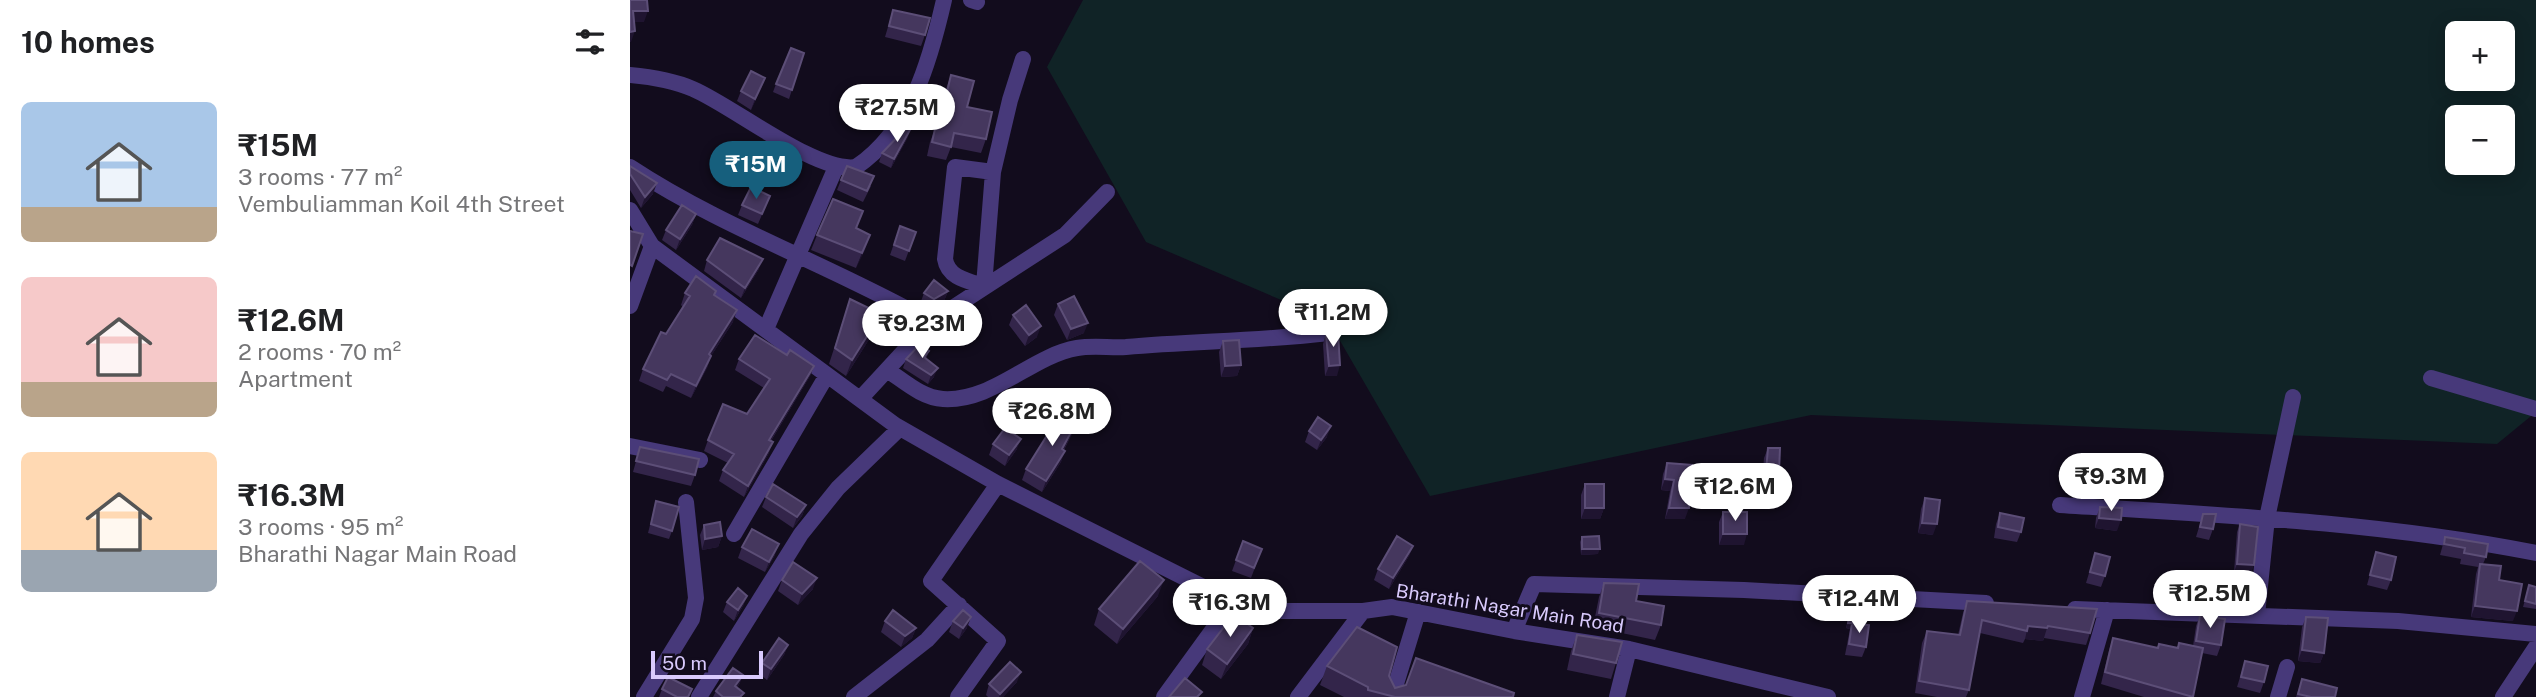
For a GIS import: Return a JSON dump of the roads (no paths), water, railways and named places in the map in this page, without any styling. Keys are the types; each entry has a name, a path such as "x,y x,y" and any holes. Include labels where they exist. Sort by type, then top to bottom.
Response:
{"street":[{"path":"630,75 660,77 694,89 836,167 856,167 870,158 912,102 926,67 944,0"},
{"path":"984,286 993,172 1023,59"},
{"path":"630,167 671,194 887,296 931,322"},
{"path":"766,330 836,167"},
{"path":"984,286 957,277 946,266 945,259 954,167 993,172"},
{"path":"860,399 931,322 1065,235 1107,192"},
{"name":"Bharathi Nagar Main Road","path":"630,210 652,246 900,428 998,484 1233,602 1281,611 1363,611 1392,607 1514,631 1629,649 1828,697"},
{"path":"630,306 633,289 652,246"},
{"path":"887,370 920,393 944,399 973,393 1018,376 1045,360 1077,348 1193,340 1268,341 1329,333"},
{"path":"734,534 827,375"},
{"path":"2431,378 2536,409"},
{"path":"2257,615 2267,518 2293,397"},
{"path":"699,697 802,534 838,488 900,428"},
{"path":"630,446 700,460"},
{"path":"958,697 998,641 932,581 998,484"},
{"path":"644,697 692,619 696,598 686,502"},
{"path":"2060,505 2267,518 2417,534 2536,553"},
{"path":"1514,631 1534,584 1744,590 1998,604"},
{"path":"1164,697 1233,602"},
{"path":"854,697 927,640 959,604"},
{"path":"2052,607 2398,621 2536,634"},
{"path":"2082,697 2106,610"},
{"path":"1298,697 1363,611"},
{"path":"1392,697 1418,612"},
{"path":"2503,697 2536,647"},
{"path":"1617,697 1629,649"},
{"path":"2278,697 2287,667"}]}
